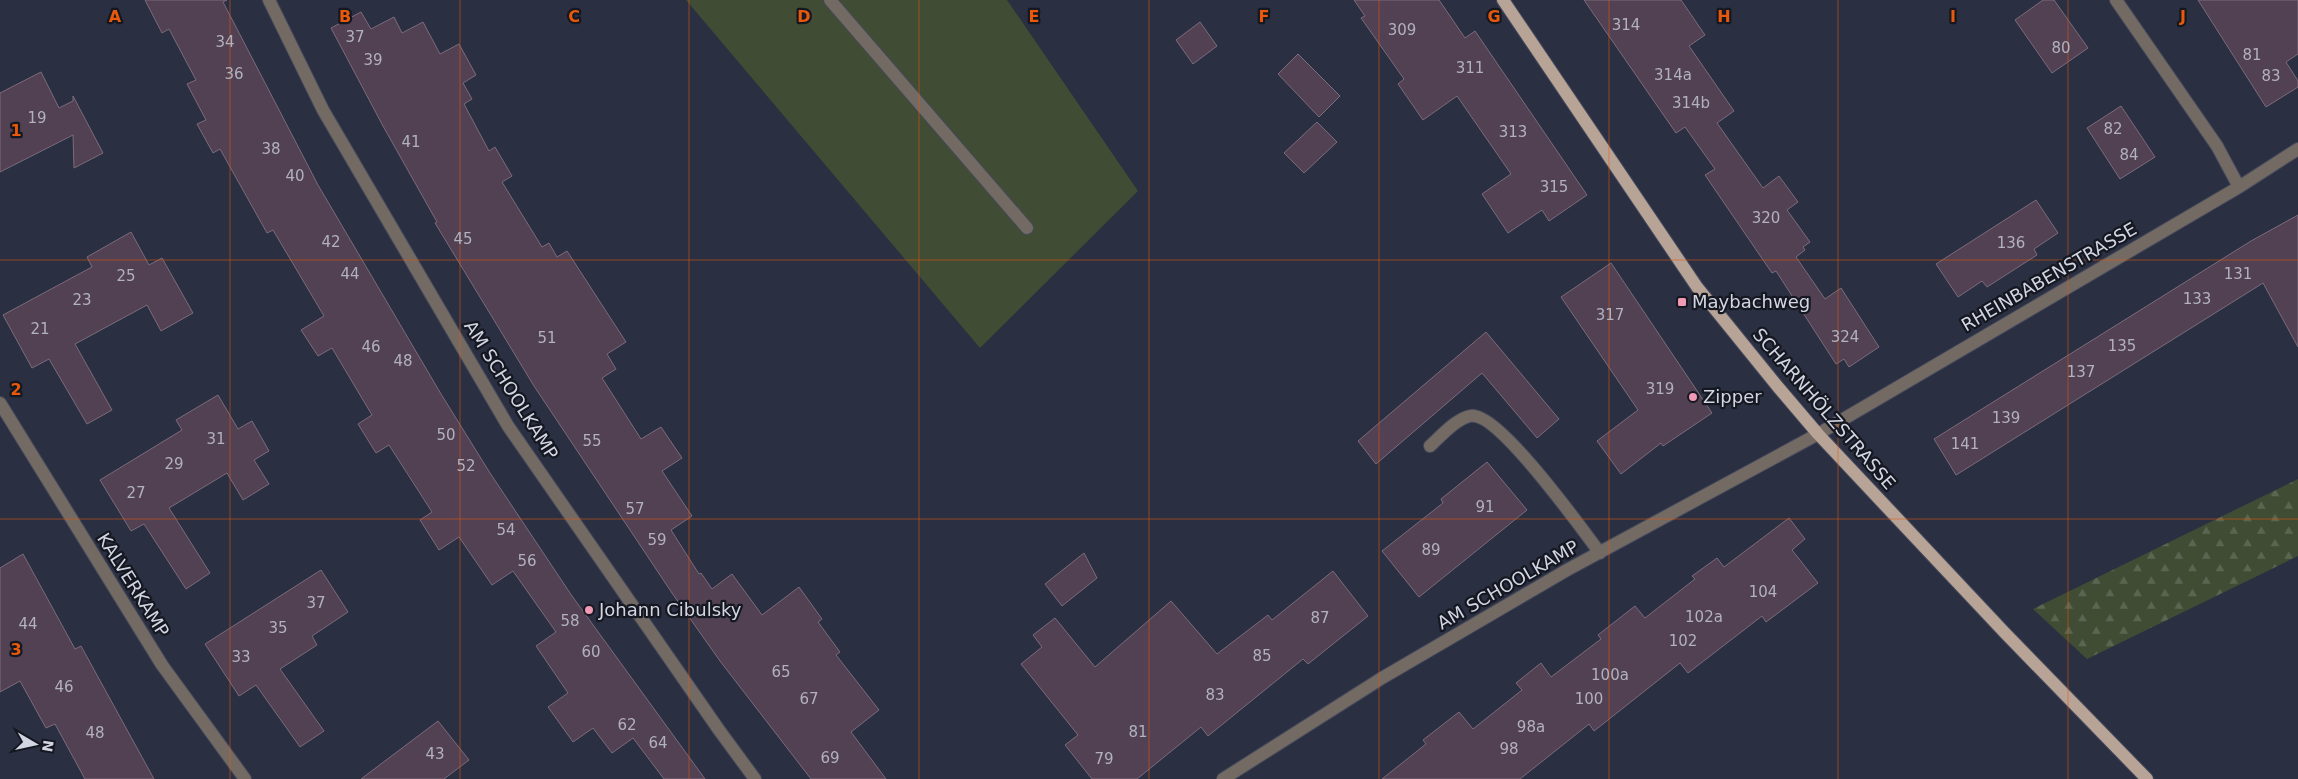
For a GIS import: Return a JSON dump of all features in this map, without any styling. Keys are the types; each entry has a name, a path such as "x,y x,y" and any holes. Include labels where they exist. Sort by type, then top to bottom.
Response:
{"main road":[{"name":"SCHARNHÖLZSTRASSE","path":"1503,0 1697,287 1818,434 2142,778"}],"street":[{"name":"AM SCHOOLKAMP","path":"269,0 323,110 508,426 755,779"},
{"path":"830,0 1027,228"},
{"path":"2116,0 2217,146 2239,186"},
{"name":"RHEINBABENSTRASSE","path":"1818,434 2298,150"},
{"name":"KALVERKAMP","path":"0,403 162,665 246,779"},
{"path":"1430,446 1461,420 1471,415 1479,417 1505,435 1600,552"},
{"name":"AM SCHOOLKAMP","path":"1223,779 1382,678 1600,552 1818,434"}],"green space":[{"path":"686,0 1007,0 1138,191 980,348"},
{"path":"2298,479 2298,556 2087,659 2033,609"}],"building":[{"path":"145,0 227,0 223,2 318,185 441,394 490,473 572,596 705,779 664,779 633,738 612,753 593,728 573,742 548,707 568,693 536,646 556,632 513,571 492,585 459,537 439,550 420,520 432,512 389,445 376,453 358,424 372,415 332,348 318,356 301,330 324,316 273,230 267,233 220,149 213,153 197,124 206,120 187,84 196,80 169,29 162,33"},
{"path":"1354,0 1439,0 1465,38 1475,31 1587,195 1549,221 1542,210 1508,233 1482,194 1511,174 1457,96 1423,120 1398,84 1404,79 1361,18 1365,16"},
{"path":"1584,0 1681,0 1705,35 1689,46 1734,111 1717,123 1763,188 1779,176 1798,202 1787,210 1810,242 1803,247 1805,250 1796,257 1825,299 1841,288 1879,347 1849,367 1844,359 1836,364 1776,271 1772,273 1705,175 1715,169 1685,127 1676,133"},
{"path":"2043,0 2054,0 2088,48 2052,73 2015,20"},
{"path":"2198,0 2298,0 2298,54 2286,62 2298,81 2298,87 2266,107"},
{"path":"361,12 371,29 394,17 402,33 423,22 440,54 459,44 476,75 463,83 472,99 464,104 489,151 495,147 512,176 502,182 542,247 549,243 557,257 567,251 626,342 607,354 616,369 602,378 641,439 661,427 682,458 662,471 692,516 671,530 699,574 701,573 712,589 732,574 762,615 799,587 822,619 818,622 840,652 836,655 879,710 851,732 886,779 811,779 720,661 672,593 534,386 435,223 437,222 383,126 331,28"},
{"path":"1200,22 1217,46 1193,64 1176,40"},
{"path":"1298,54 1340,96 1319,117 1278,74"},
{"path":"41,72 59,108 73,101 73,96 103,153 74,168 73,135 0,172 0,93"},
{"path":"2121,106 2155,157 2120,179 2087,128"},
{"path":"1317,122 1337,142 1304,173 1284,153"},
{"path":"2036,200 2058,233 2034,249 2037,255 1987,287 1982,281 1958,297 1936,264"},
{"path":"2298,215 2298,347 2263,283 1956,475 1934,439 2251,241"},
{"path":"131,232 149,265 162,258 193,313 161,331 147,305 75,344 112,410 87,424 49,359 32,368 3,315 92,267 87,257"},
{"path":"1611,263 1712,413 1663,446 1661,443 1621,474 1597,441 1638,410 1561,297"},
{"path":"1486,332 1559,419 1537,438 1482,373 1376,464 1358,441"},
{"path":"218,395 238,429 252,421 269,451 254,460 269,484 243,500 227,473 169,508 210,573 186,589 144,524 131,531 100,480 182,430 176,420"},
{"path":"1487,462 1527,510 1419,597 1382,551 1443,503 1441,499"},
{"path":"1789,518 1805,539 1792,550 1818,583 1766,622 1762,616 1688,673 1680,663 1594,731 1589,724 1520,779 1382,779 1426,744 1423,740 1459,712 1473,729 1522,690 1516,683 1541,663 1551,677 1601,639 1598,635 1635,606 1645,618 1695,579 1692,576 1717,558 1724,567"},
{"path":"1084,553 1097,578 1062,606 1045,584"},
{"path":"23,554 75,649 81,646 154,779 85,779 55,724 46,728 20,681 0,692 0,568"},
{"path":"321,570 348,612 312,636 317,645 280,669 324,731 300,747 256,685 239,696 205,644"},
{"path":"1333,571 1368,616 1308,664 1303,659 1208,736 1201,727 1137,779 1092,779 1065,745 1078,735 1021,664 1042,647 1033,635 1055,618 1095,667 1171,601 1217,654 1268,615 1272,620"},
{"path":"438,721 469,760 444,779 361,779"}],"place":[{"name":"Maybachweg","path":"1682,302"},
{"name":"Zipper","path":"1693,397"},
{"name":"Johann Cibulsky","path":"589,610"}]}
